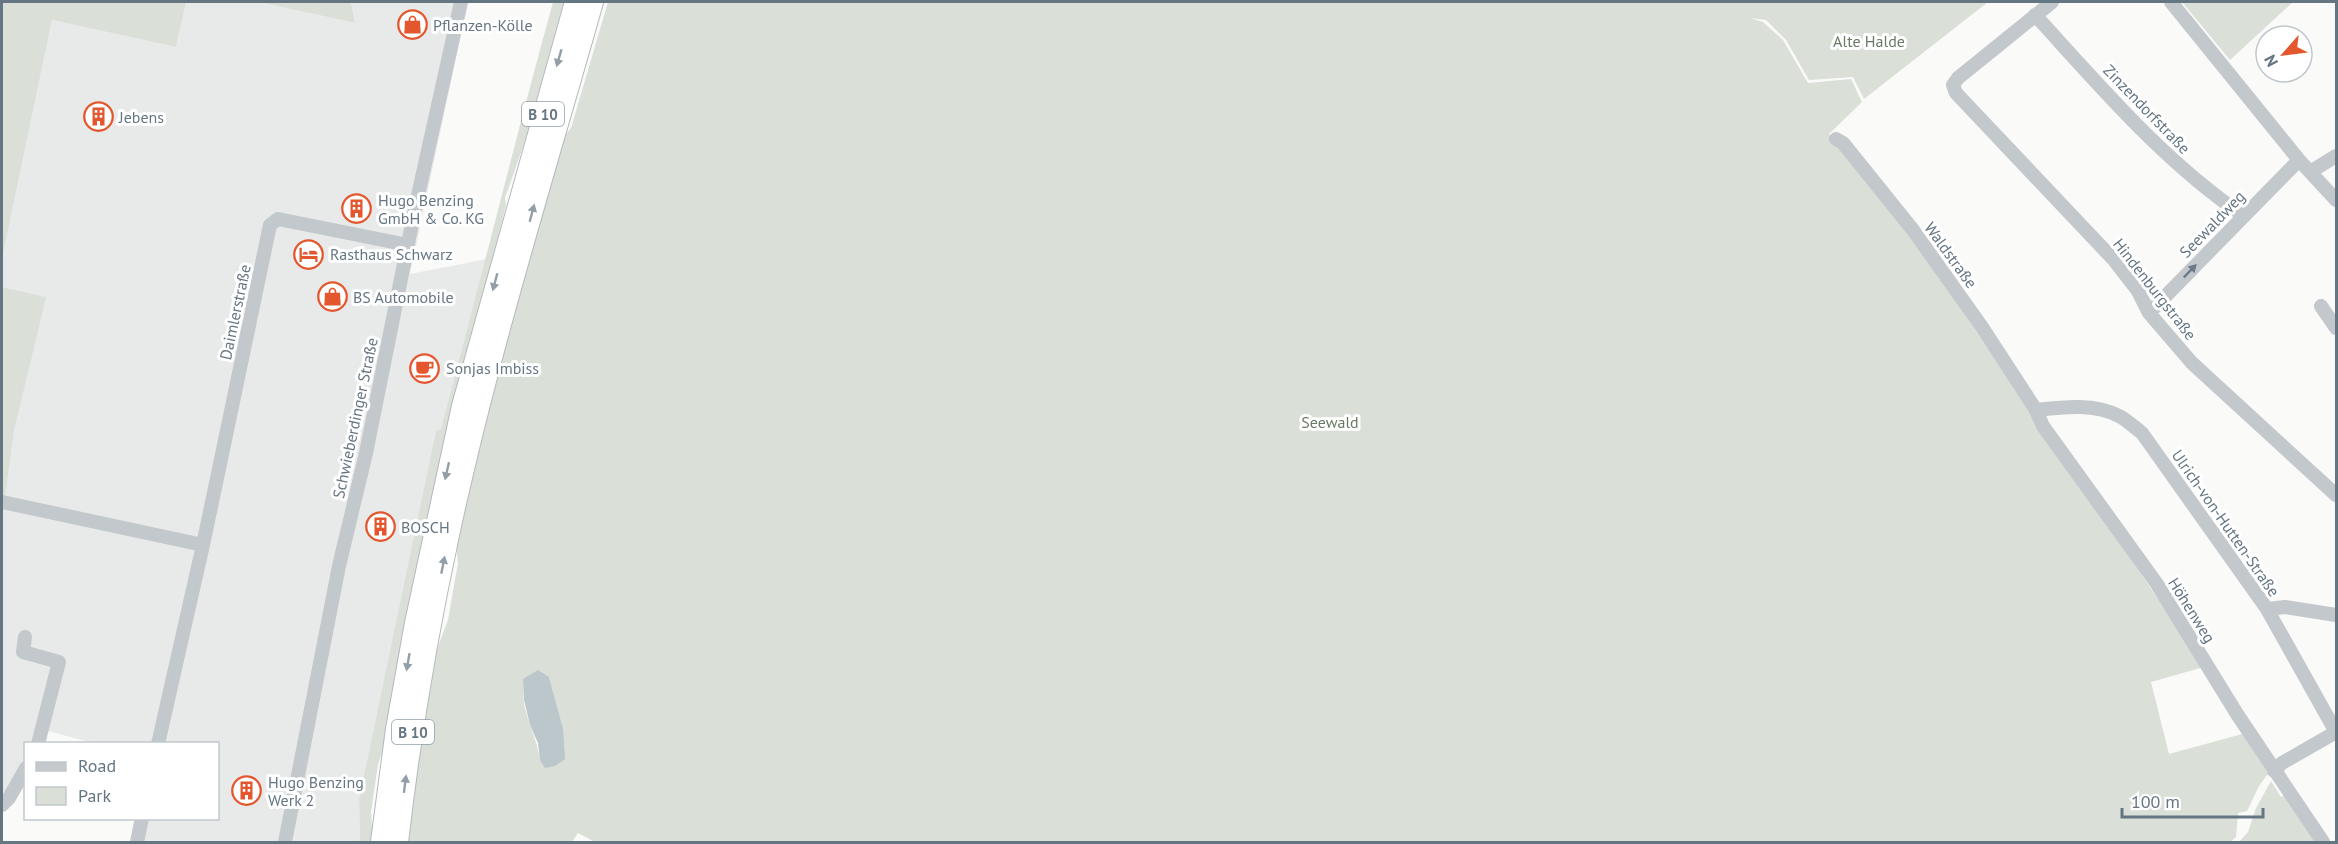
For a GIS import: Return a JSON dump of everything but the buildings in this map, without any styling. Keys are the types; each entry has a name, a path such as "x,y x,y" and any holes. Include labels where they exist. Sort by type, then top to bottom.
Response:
{"highway":[{"name":"B 10","path":"381,843 392,759 415,623 462,406 575,2"},
{"name":"B 10","path":"398,843 406,777 449,534 506,304 593,2"}],"street":[{"name":"Schwieberdinger Straße","path":"285,843 339,566 366,453 461,2"},
{"path":"2035,15 2052,2"},
{"path":"2171,2 2299,159 2337,200"},
{"name":"Hindenburgstraße","path":"2035,15 1958,78 1953,85 1956,93 2114,260 2138,291 2149,313 2192,363 2337,495"},
{"name":"Zinzendorfstraße","path":"2035,15 2157,147 2212,195 2244,216"},
{"name":"Waldstraße","path":"1836,138 1843,143 1919,238 1982,327 2027,398"},
{"path":"2310,172 2337,156"},
{"name":"Seewaldweg","path":"2149,313 2299,159"},
{"name":"Daimlerstraße","path":"158,742 203,545 270,225 278,219 408,245"},
{"path":"2321,306 2337,328"},
{"name":"Höhenweg","path":"2027,398 2036,410 2043,426 2157,584 2274,771 2323,843"},
{"name":"Ulrich-von-Hutten-Straße","path":"2036,410 2061,407 2092,408 2118,416 2142,433 2266,609 2336,732"},
{"path":"2,502 203,545"},
{"path":"2266,609 2285,607 2337,615"},
{"path":"25,637 23,651 59,662 39,742"},
{"path":"2274,771 2282,763 2336,732"},
{"path":"2,805 9,798 24,772"},
{"path":"137,843 142,820"}],"shaded area":[{"path":"186,2 259,2 355,23 351,2 468,2 410,274 487,259 441,430 436,432 359,799 360,842 137,842 142,820 219,820 219,742 89,742 44,730 38,742 24,742 24,769 2,802 2,521 14,431 45,297 2,287 2,259 52,20 176,47"},
{"path":"538,670 549,677 563,728 565,759 555,766 545,768 540,760 538,743 530,725 524,700 523,679"}],"green space":[{"path":"2,2 186,2 176,47 52,20 2,259"},
{"path":"259,2 351,2 355,23"},
{"path":"553,2 564,2 525,141 505,198 506,205 448,437 392,725 378,764 371,812 373,842 360,842 359,799 436,431 441,429"},
{"name":"Seewald","path":"608,2 1988,2 1864,99 1853,77 1809,80 1786,40 1766,20 1750,18 1763,22 1783,40 1808,83 1851,79 1862,102 1829,134 1909,232 2204,667 2151,682 2169,754 2246,733 2270,771 2259,786 2247,811 2238,813 2236,837 2230,842 595,842 578,833 572,842 405,842 431,665 448,620 458,563 456,544 487,409 560,142 571,128","holes":["549,677 563,728 540,760 524,704 523,679"]},
{"path":"2182,2 2293,2 2269,24 2254,24 2254,38 2230,60"},
{"path":"2,287 46,297 14,431 2,521"},
{"path":"2271,781 2281,797 2286,795 2318,842 2239,842 2248,832 2256,808"}],"place":[{"name":"Pflanzen-Kölle","path":"412,25"},
{"name":"Jebens","path":"98,117"},
{"name":"Hugo Benzing GmbH & Co. KG","path":"357,209"},
{"name":"Rasthaus Schwarz","path":"309,254"},
{"name":"BS Automobile","path":"332,297"},
{"name":"Sonjas Imbiss","path":"425,368"},
{"name":"BOSCH","path":"380,527"},
{"name":"Hugo Benzing Werk 2","path":"247,791"}],"park label":[{"name":"Alte Halde","path":"1869,41"}]}
